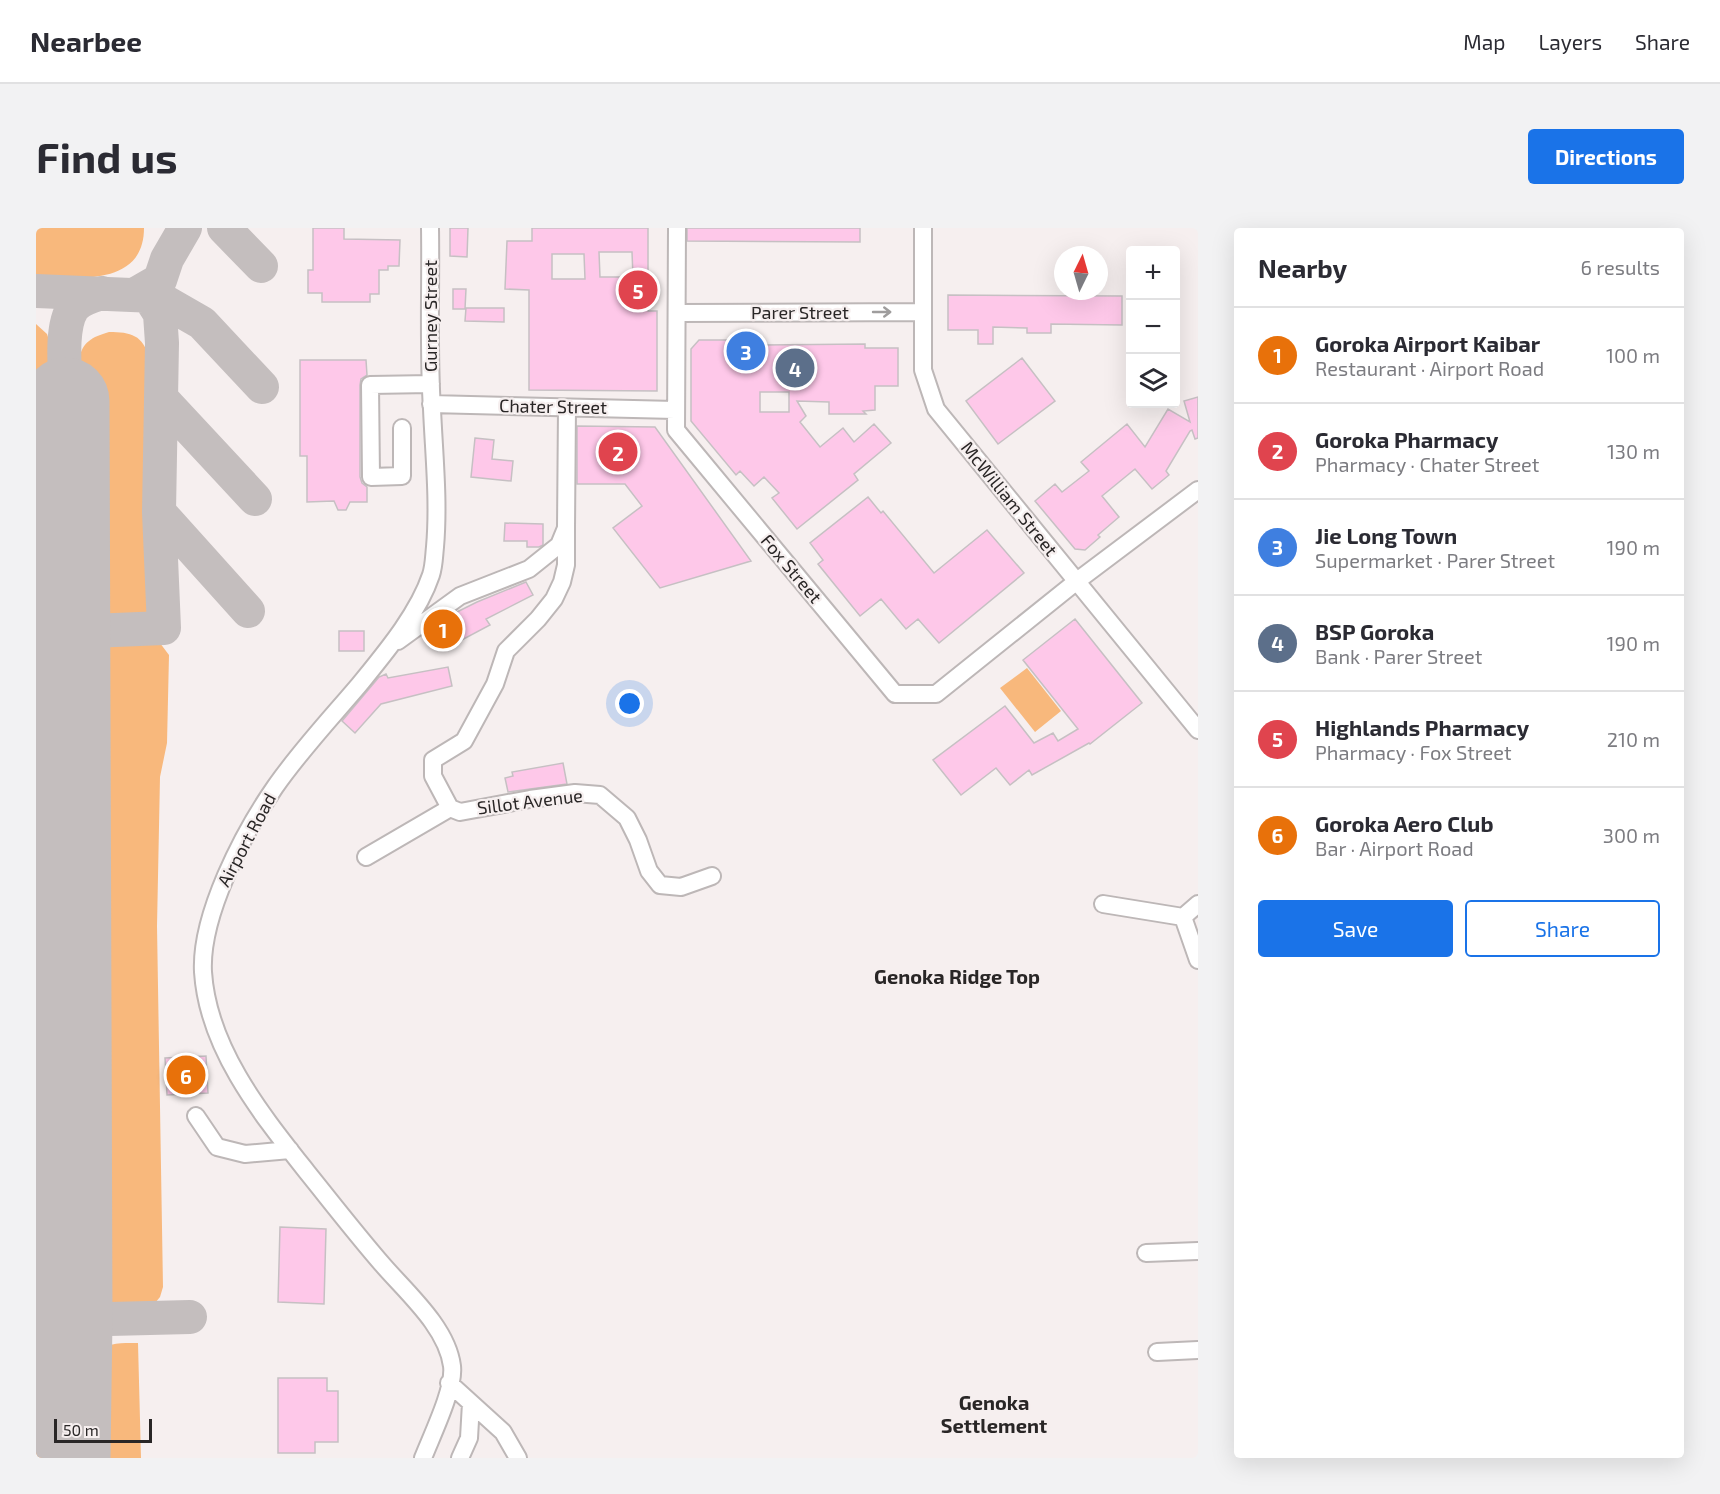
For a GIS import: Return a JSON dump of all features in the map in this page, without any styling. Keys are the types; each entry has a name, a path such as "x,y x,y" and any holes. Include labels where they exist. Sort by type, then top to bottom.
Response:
{"street":[{"name":"Gurney Street","path":"430,228 431,404"},
{"name":"Fox Street","path":"677,228 676,430 895,694 936,694 1077,581"},
{"name":"McWilliam Street","path":"923,228 923,370 936,409 1198,730"},
{"name":"Parer Street","path":"677,313 923,312"},
{"path":"402,428 402,476 371,477 370,385 431,384"},
{"name":"Chater Street","path":"431,404 675,410"},
{"name":"Airport Road","path":"423,1458 446,1398 452,1368 447,1347 436,1326 362,1241 290,1150 261,1112 236,1073 208,1006 203,973 203,943 224,881 238,850 275,787 390,647 421,597 432,572 438,502 431,404"},
{"path":"390,647 460,596 529,569 559,545 566,528 567,408"},
{"path":"1077,581 1198,490"},
{"name":"Sillot Avenue","path":"566,528 566,565 562,582 554,599 538,619 506,651 495,684 464,741 433,760 433,776 450,808 460,812 575,793 600,795 627,818 649,871 660,885 681,887 712,876"},
{"path":"366,857 450,808"},
{"path":"1103,904 1183,917"},
{"path":"1183,917 1198,904"},
{"path":"1183,917 1198,960"},
{"path":"196,1116 217,1147 244,1154 290,1150"},
{"path":"1146,1253 1198,1251"},
{"path":"1157,1352 1198,1350"},
{"path":"449,1383 503,1432 518,1458"},
{"path":"460,1458 468,1438 471,1403"}],"shaded area":[{"path":"36,228 144,228 141,247 133,261 121,270 105,275 70,278 36,277"},
{"path":"36,324 47,334 52,349 48,1440 45,1458 36,1458"},
{"path":"109,332 135,336 143,344 149,358 154,618 148,621 100,622 83,619 79,609 79,360 80,354 89,341"},
{"path":"144,640 160,643 169,655 167,743 160,777 157,926 163,1287 155,1303 112,1305 97,1301 85,1290 80,670 84,656 96,644"},
{"path":"1027,668 1061,711 1035,732 1000,688"},
{"path":"138,1343 141,1458 95,1458 94,1354 109,1345"}],"building":[{"path":"313,228 344,228 344,239 400,240 399,266 388,266 388,270 379,270 379,294 370,294 370,302 322,302 322,293 308,293 308,270 313,270"},
{"path":"450,228 468,228 467,257 450,256"},
{"path":"532,228 648,228 648,311 657,311 657,391 529,390 529,290 505,289 507,241 532,241","holes":["599,252 632,252 633,277 600,277","552,254 584,254 585,279 552,279"]},
{"path":"687,228 860,228 860,242 687,241"},
{"path":"453,289 466,289 465,309 453,309"},
{"path":"948,295 1054,296 1054,300 1108,300 1108,296 1122,296 1122,325 1051,324 1051,333 1027,333 1027,328 993,327 993,344 978,344 978,330 948,330"},
{"path":"466,308 504,308 504,322 465,321"},
{"path":"699,340 761,340 761,345 865,344 865,348 898,348 898,386 875,386 875,410 863,411 866,414 829,414 829,402 797,401 806,416 800,422 820,447 843,428 854,442 874,424 891,443 854,474 858,480 797,529 772,498 779,493 764,477 754,486 740,471 736,475 691,421 691,349","holes":["760,392 789,392 789,412 760,412"]},
{"path":"1022,358 1055,401 998,444 966,401"},
{"path":"300,360 366,360 367,375 361,379 360,385 360,477 362,483 367,487 367,502 350,502 346,510 338,510 334,501 307,502 307,456 300,456"},
{"path":"1198,397 1198,438 1195,439 1192,430 1190,431 1166,471 1169,475 1152,489 1135,469 1102,496 1119,517 1085,550 1075,549 1035,501 1055,484 1062,492 1089,471 1081,462 1127,424 1145,447 1168,409 1190,422 1184,401"},
{"path":"577,426 655,427 751,561 660,588 613,528 642,506 625,484 577,484"},
{"path":"475,438 494,440 492,459 513,461 511,481 471,477"},
{"path":"868,497 881,513 883,511 934,573 987,530 1024,573 939,643 918,619 906,629 881,599 860,616 818,564 823,560 810,543"},
{"path":"505,523 543,524 543,545 527,547 527,541 504,541"},
{"path":"526,582 533,595 486,619 490,625 443,650 432,630 451,615"},
{"path":"1075,619 1142,703 1090,744 1032,775 1029,770 1010,785 996,768 961,795 933,760 1005,706 1034,743 1053,733 1058,741 1078,729 1023,660"},
{"path":"339,631 364,631 364,651 339,651"},
{"path":"448,667 452,686 381,704 355,733 342,721 379,677 386,674 388,678"},
{"path":"563,763 567,784 508,792 505,778 513,776 512,772"},
{"path":"206,1056 208,1093 167,1095 165,1058"},
{"path":"280,1227 326,1229 324,1304 278,1302"},
{"path":"278,1378 327,1378 327,1391 338,1391 338,1442 315,1442 315,1453 278,1453"}],"taxiway":[{"path":"134,295 160,280 167,259 185,228"},
{"path":"224,228 261,266"},
{"path":"36,291 155,296 202,323 262,387"},
{"path":"66,401 65,340 69,317 73,308 79,303 102,293"},
{"path":"148,295 160,314 162,343 159,512 248,611"},
{"path":"162,399 255,499"},
{"path":"66,632 164,628 159,512"},
{"path":"69,1320 190,1317"}],"runway":[{"path":"66,401 69,1320 67,1458"}],"place":[{"name":"Highlands Pharmacy","path":"638,290"},
{"name":"Jie Long Town","path":"746,351"},
{"name":"BSP Goroka","path":"795,368"},
{"name":"Goroka Pharmacy","path":"618,452"},
{"name":"Goroka Airport Kaibar","path":"443,629"},
{"name":"Goroka Aero Club","path":"186,1075"}],"district":[{"name":"Genoka Ridge Top","path":"957,977"},
{"name":"Genoka Settlement","path":"994,1414"}]}
